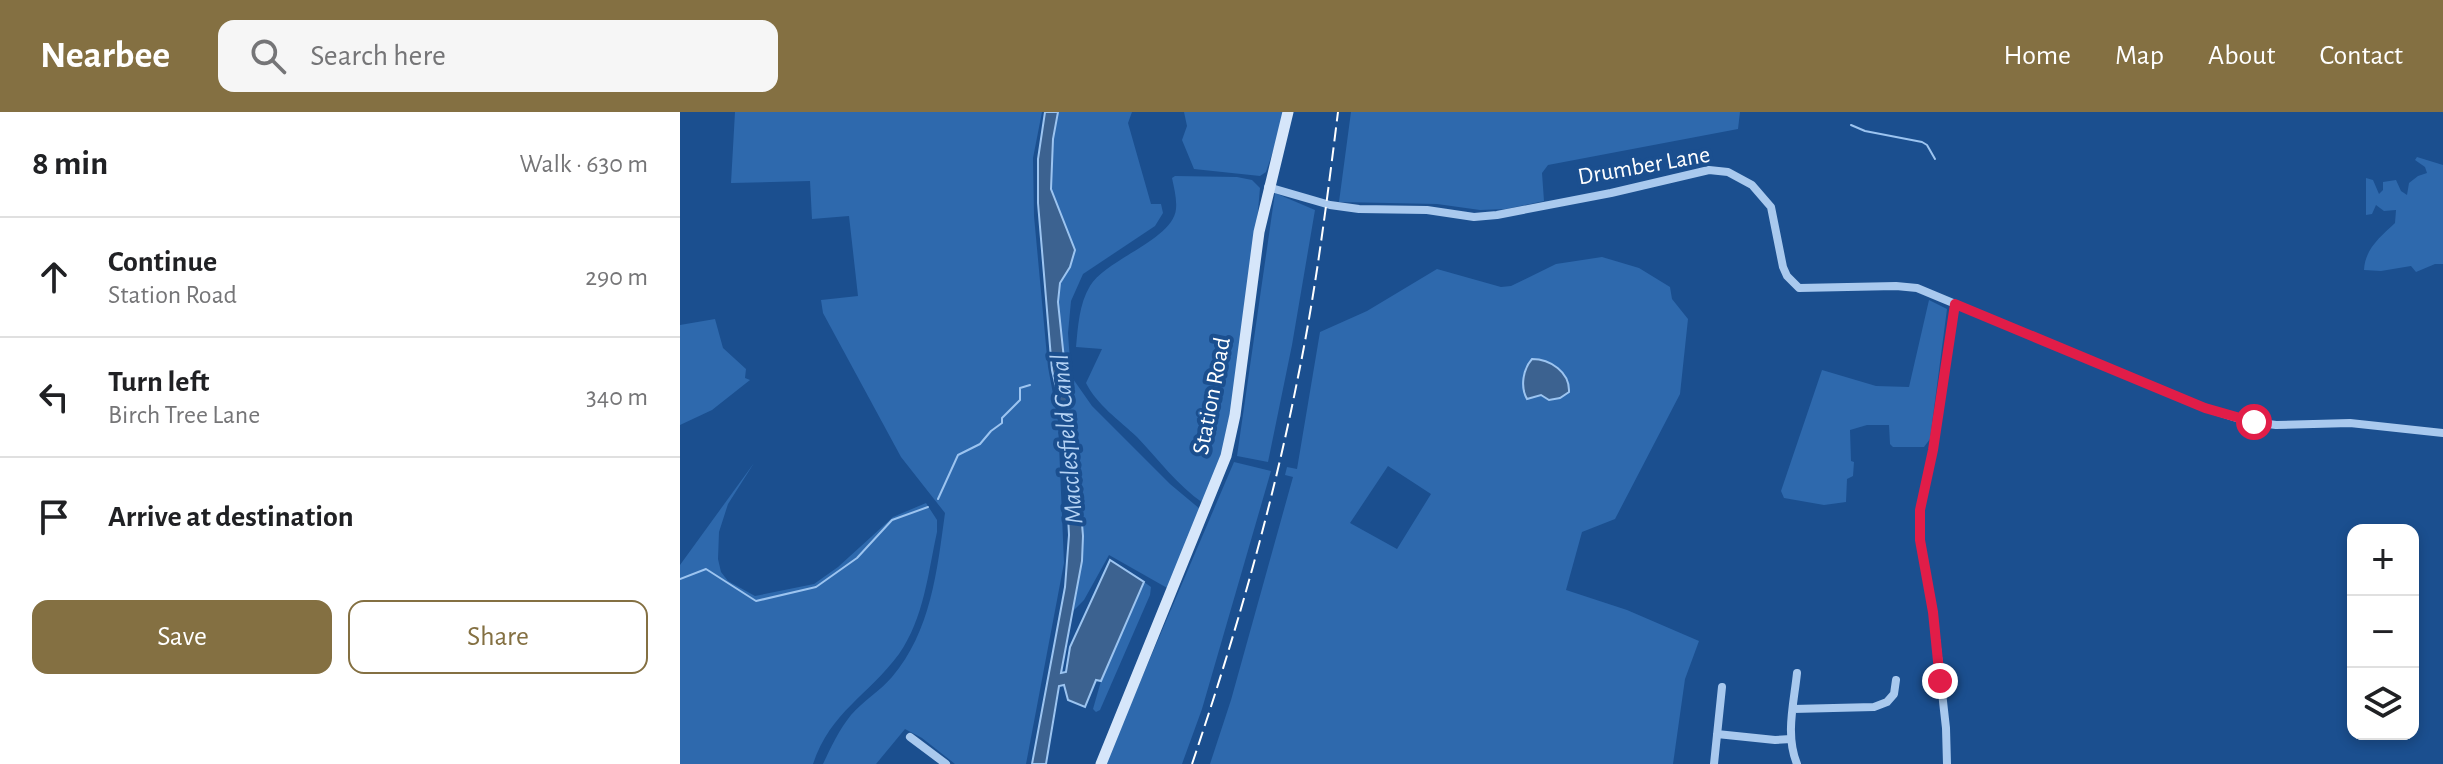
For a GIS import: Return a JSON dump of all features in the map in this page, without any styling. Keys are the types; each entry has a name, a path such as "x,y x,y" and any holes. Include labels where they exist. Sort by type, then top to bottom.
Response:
{"street":[{"name":"Station Road","path":"1101,764 1226,456 1235,415 1259,232 1288,112"},
{"name":"Drumber Lane","path":"1268,187 1330,205 1359,209 1427,210 1474,217 1611,193 1709,170 1728,172 1752,185 1771,207 1783,267 1799,288 1906,287 1932,292 1955,304"},
{"path":"1947,764 1933,612 1920,540 1920,510 1938,425 1955,304 2136,380 2237,418 2286,426 2350,423 2443,433"},
{"path":"1797,673 1791,739 1797,764"},
{"path":"1793,709 1882,705 1894,694 1896,680"},
{"path":"1714,764 1722,687"},
{"path":"1717,734 1791,739"},
{"path":"910,737 946,764"}],"shaded area":[{"path":"735,112 1042,112 1033,158 1034,216 1048,367 1058,421 1064,563 1026,764 955,764 905,729 876,764 823,764 847,721 892,677 916,640 930,600 945,513 901,457 823,313 821,300 858,296 849,216 812,219 810,181 731,183"},
{"path":"1058,112 1132,112 1128,123 1151,204 1161,204 1163,213 1155,226 1083,274 1071,301 1068,333 1071,376 1092,406 1170,484 1200,509 1169,589 1109,555 1084,600 1072,612 1082,561 1083,535 1074,427 1066,406 1068,397 1058,302 1060,284 1075,250 1051,189 1053,139"},
{"path":"1184,112 1286,112 1266,172 1260,176 1194,169 1182,140 1187,126"},
{"path":"1351,112 1740,112 1738,129 1548,165 1542,173 1544,201 1506,209 1480,210 1437,204 1339,202"},
{"path":"2417,157 2443,165 2443,264 2416,272 2411,266 2381,271 2364,270 2370,250 2395,223 2396,210 2384,211 2376,205 2372,214 2366,215 2366,178 2373,180 2379,194 2383,190 2383,182 2396,180 2401,191 2407,195 2409,183 2427,173 2425,167 2415,160"},
{"path":"1237,177 1252,180 1260,188 1233,408 1222,455 1203,503 1176,480 1091,391 1086,383 1102,349 1076,347 1081,308 1090,286 1110,267 1152,240 1172,220 1176,209 1172,178"},
{"path":"1275,193 1315,210 1268,462 1237,456"},
{"path":"1602,257 1639,268 1670,287 1672,299 1688,319 1680,394 1615,519 1582,532 1566,590 1627,610 1699,641 1685,679 1673,764 1210,764 1293,477 1285,475 1287,467 1297,469 1320,332 1367,311 1437,269 1501,287 1511,286 1556,264","holes":["1388,466 1431,494 1397,549 1350,523"]},
{"path":"1929,300 1947,309 1930,439 1924,447 1893,447 1890,444 1889,425 1867,425 1850,430 1851,461 1854,462 1853,476 1847,479 1846,502 1824,505 1784,498 1781,491 1822,370 1876,386 1909,387"},
{"path":"715,319 723,348 746,369 745,378 750,380 712,410 680,425 680,325"},
{"path":"1234,462 1271,471 1202,709 1182,764 1105,764"},
{"path":"754,463 728,504 719,532 718,559 721,572 728,581 755,596 814,584 838,567 893,517 926,503 937,520 937,532 924,595 914,626 899,654 840,717 813,764 680,764 680,565"},
{"path":"1144,582 1151,587 1150,595 1100,710 1096,712 1093,709 1101,681"}],"water":[{"name":"Macclesfield Canal","path":"1045,112 1058,112 1053,139 1051,189 1075,250 1070,267 1060,283 1058,302 1068,397 1066,406 1074,427 1083,536 1082,561 1061,673 1066,672 1070,647 1110,560 1144,582 1101,681 1096,680 1085,707 1068,700 1064,685 1059,686 1046,764 1032,764 1065,587 1069,535 1063,417 1052,370 1038,203 1038,159"},
{"path":"1532,359 1546,361 1558,368 1566,378 1569,392 1549,400 1541,395 1527,399 1524,378"}],"waterway":[{"path":"1851,125 1865,131 1922,142 1935,159"},
{"path":"938,499 958,455 980,444 1002,423 1002,418 1020,400 1020,388 1030,385"},
{"path":"680,579 706,569 756,601 816,587 857,558 892,520 928,507"}],"railway":[{"path":"1192,764 1251,572 1288,426 1316,278 1338,112"}],"route":[{"path":"1940,681 1933,612 1920,540 1920,510 1944,387 1955,304 2205,408 2254,422"}]}
